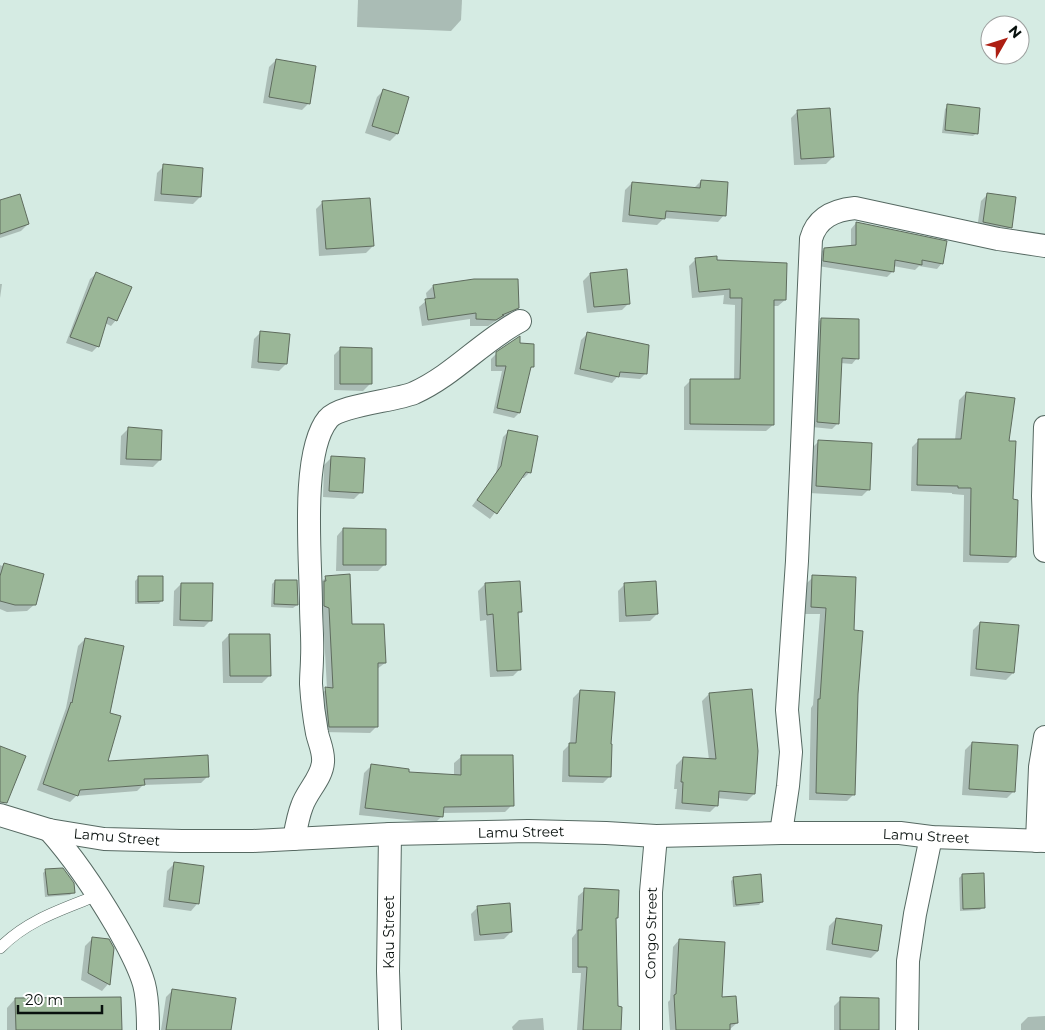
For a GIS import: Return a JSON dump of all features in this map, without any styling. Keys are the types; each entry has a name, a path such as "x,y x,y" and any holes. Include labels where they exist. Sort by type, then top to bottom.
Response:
{"street":[{"path":"781,833 791,752 787,710 797,561 811,238 813,232 822,219 832,213 840,209 855,208 998,239 1045,246"},
{"path":"294,839 302,806 319,776 324,760 311,683 310,491 312,466 319,438 327,420 332,415 355,407 414,393 453,370 493,337 520,321"},
{"path":"1045,427 1042,496 1045,550"},
{"path":"1041,840 1040,767 1045,737"},
{"name":"Lamu Street","path":"0,815 50,830 104,838 159,841 244,841 390,834 528,831 656,836 900,833 931,837 1041,840"},
{"path":"50,830 70,854 98,895 128,946 144,984 148,1030"},
{"name":"Kau Street","path":"390,834 388,971 390,1030"},
{"name":"Congo Street","path":"651,1030 651,892 656,836"},
{"path":"907,1030 908,961 915,914 931,837"}],"lane":[{"path":"0,948 24,928 40,918 98,895"}],"building":[{"path":"276,59 316,66 310,104 269,97"},
{"path":"383,89 409,97 398,134 372,126"},
{"path":"947,104 980,108 978,134 945,130"},
{"path":"830,108 834,157 801,159 797,110"},
{"path":"163,164 203,168 201,197 161,194"},
{"path":"701,180 728,182 726,216 666,211 665,219 629,215 632,182 700,188"},
{"path":"987,193 1016,197 1012,228 983,222"},
{"path":"20,194 29,224 0,234 0,200"},
{"path":"370,198 374,246 326,249 322,201"},
{"path":"856,222 947,241 943,264 922,260 922,265 895,260 894,272 823,261 824,248 856,245"},
{"path":"717,256 717,260 787,263 786,300 774,300 774,425 690,424 690,379 740,379 742,298 730,298 730,289 699,292 695,258"},
{"path":"627,269 630,304 594,307 590,273"},
{"path":"96,272 132,287 117,321 108,317 99,347 70,337"},
{"path":"474,279 518,279 519,308 502,315 504,315 496,320 476,319 476,313 428,320 425,299 435,298 433,285"},
{"path":"821,318 859,319 859,359 842,358 839,424 817,422"},
{"path":"260,331 290,334 287,364 258,362"},
{"path":"587,332 649,345 647,374 620,372 619,377 580,369"},
{"path":"520,336 520,343 534,344 534,367 531,367 520,413 497,408 506,366 496,366 496,352"},
{"path":"340,347 372,348 372,384 340,384"},
{"path":"966,392 1015,398 1009,441 1016,441 1013,499 1018,500 1016,557 970,555 971,488 917,485 918,439 961,439"},
{"path":"128,427 162,430 161,460 126,459"},
{"path":"508,430 538,436 531,473 526,472 497,514 477,500 501,466"},
{"path":"818,440 872,443 870,490 816,486"},
{"path":"331,456 365,458 363,493 329,491"},
{"path":"343,528 386,529 386,565 343,565"},
{"path":"4,563 44,574 36,605 15,605 0,601 0,576"},
{"path":"350,574 352,624 384,624 386,663 378,663 378,727 329,727 325,687 333,688 329,608 324,606 324,581 326,581 325,576"},
{"path":"812,575 856,577 854,630 863,631 858,694 855,795 816,793 818,699 820,699 826,608 811,607"},
{"path":"138,576 163,576 163,601 138,602"},
{"path":"275,580 297,580 298,605 274,604"},
{"path":"520,581 522,612 518,612 521,670 497,671 493,614 487,615 485,583"},
{"path":"656,581 658,614 626,616 624,583"},
{"path":"181,583 213,583 212,621 180,620"},
{"path":"980,622 1019,625 1014,673 976,669"},
{"path":"229,634 270,634 271,676 230,676"},
{"path":"85,638 124,646 110,713 121,716 108,761 208,755 209,777 144,779 145,785 80,790 78,796 43,784 72,703"},
{"path":"752,689 758,751 755,794 719,791 718,806 682,803 683,757 716,759 709,693"},
{"path":"580,690 615,692 611,744 611,777 569,776 569,743 576,743"},
{"path":"972,742 1018,745 1015,792 969,789"},
{"path":"0,746 26,756 7,803 0,802"},
{"path":"461,755 513,755 514,806 444,807 443,817 365,808 371,764 409,769 409,772 461,775"},
{"path":"174,862 204,866 199,904 169,900"},
{"path":"63,868 74,883 75,893 48,895 45,869"},
{"path":"984,873 985,908 963,909 962,874"},
{"path":"761,874 763,902 736,905 733,877"},
{"path":"584,888 619,890 618,918 616,918 618,1006 622,1007 621,1030 583,1030 587,967 578,967 578,930 582,930"},
{"path":"510,903 512,932 480,935 477,906"},
{"path":"836,918 882,925 878,951 832,944"},
{"path":"92,937 109,939 114,948 110,985 88,973"},
{"path":"679,939 725,942 722,997 736,996 738,1023 730,1024 730,1030 676,1030 674,995 676,994"},
{"path":"172,989 236,998 231,1030 166,1030"},
{"path":"121,997 122,1030 16,1030 15,998"},
{"path":"840,997 879,998 879,1030 840,1030"}]}
